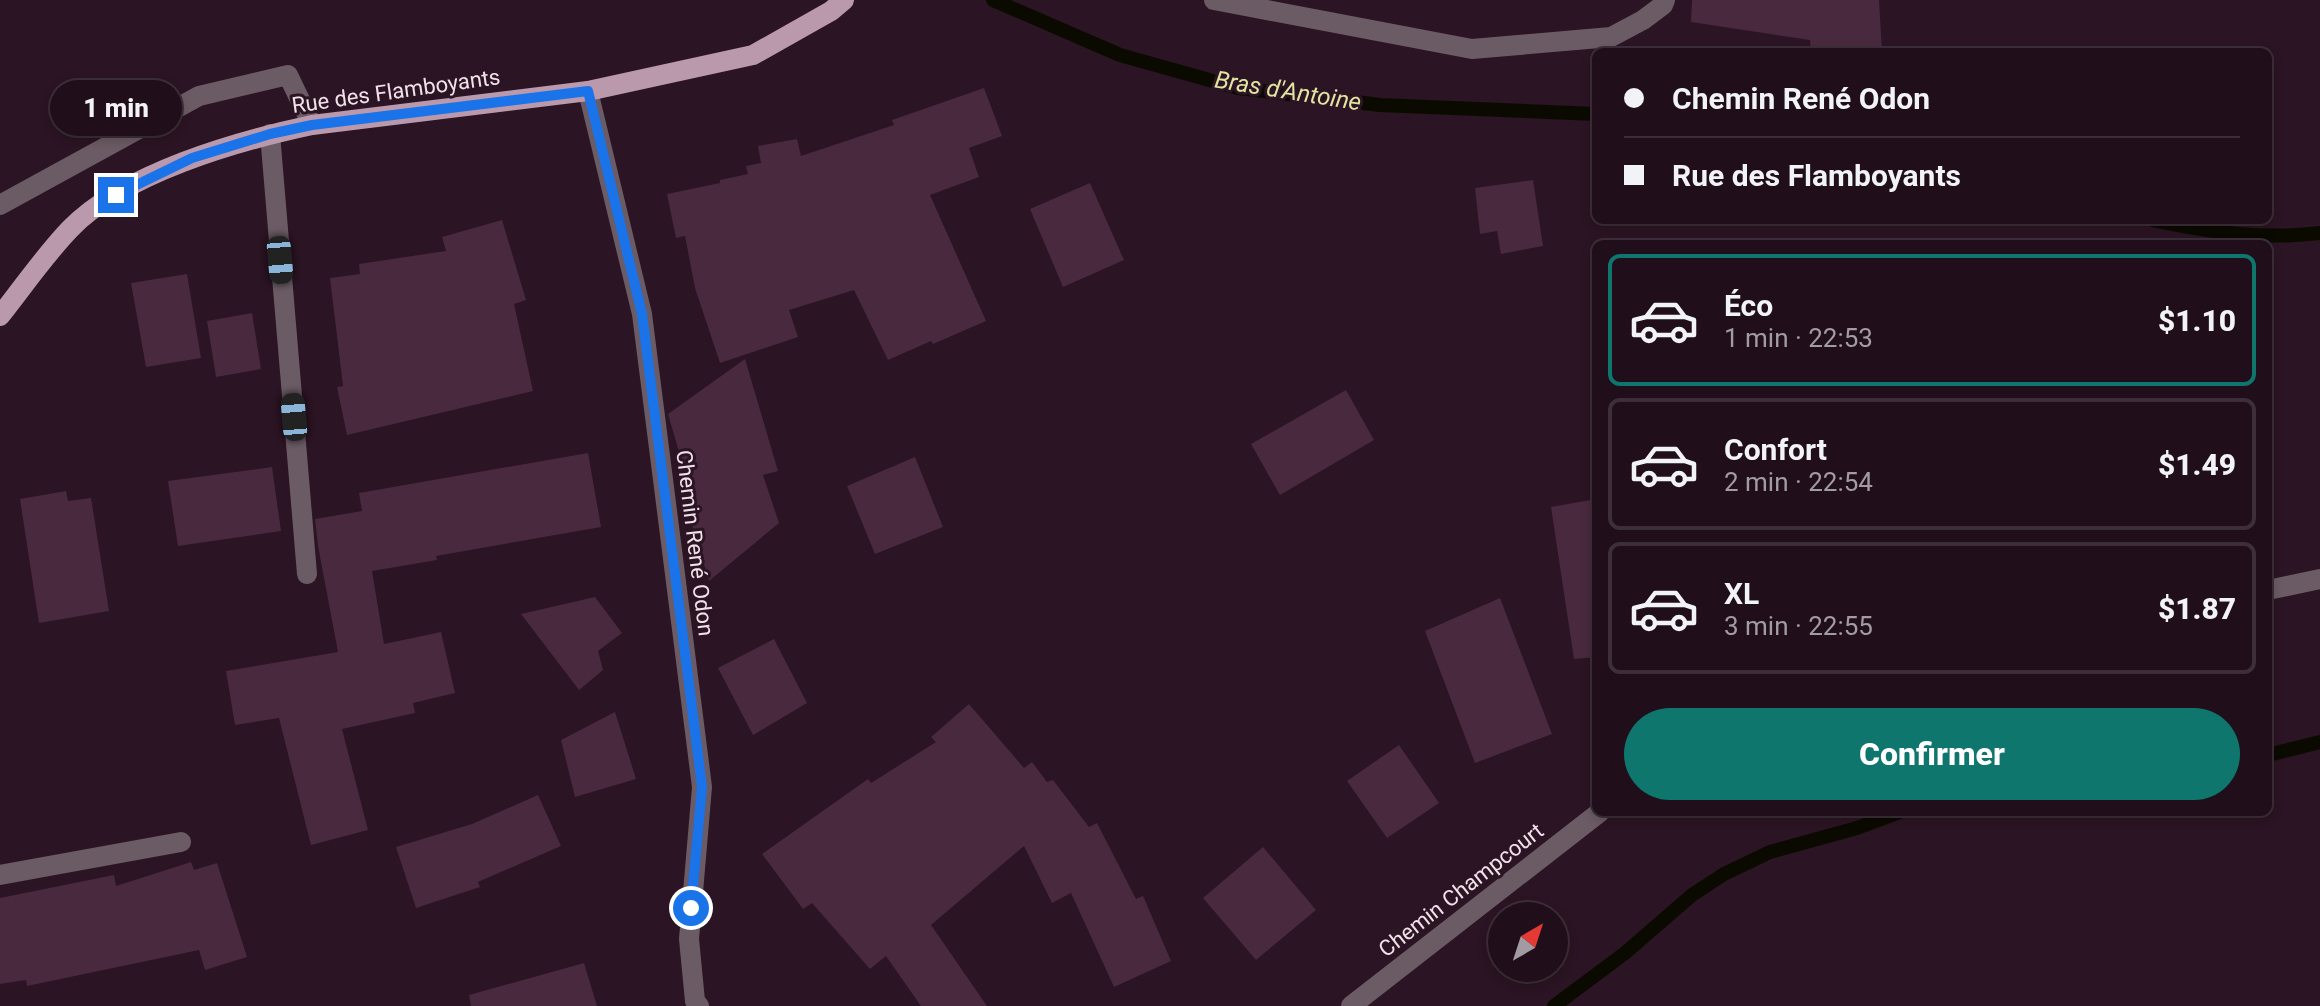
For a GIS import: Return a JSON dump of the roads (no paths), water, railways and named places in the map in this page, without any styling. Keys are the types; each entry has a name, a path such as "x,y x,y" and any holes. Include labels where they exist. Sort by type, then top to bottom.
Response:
{"main road":[{"name":"Rue des Flamboyants","path":"0,316 71,228 116,195 192,158 270,134 312,125 588,91 753,55 831,11 844,0"}],"street":[{"path":"1214,0 1472,49 1611,37 1643,20 1665,0"},
{"path":"0,205 199,96 288,75 312,125"},
{"name":"Chemin René Odon","path":"588,91 642,314 702,787 689,939 695,1001 699,1006"},
{"path":"270,134 307,574"},
{"path":"2272,589 2320,579"},
{"name":"Chemin Champcourt","path":"1351,1006 1595,816"},
{"path":"0,875 181,842"}],"waterway":[{"name":"Bras d'Antoine","path":"993,0 1120,55 1238,88 1380,105 1592,114"},
{"name":"Bras d'Antoine","path":"2173,224 2236,234 2278,236 2320,233"},
{"path":"2272,754 2320,742"},
{"path":"1554,1006 1625,953 1692,895 1724,874 1770,852 1889,816"}]}
